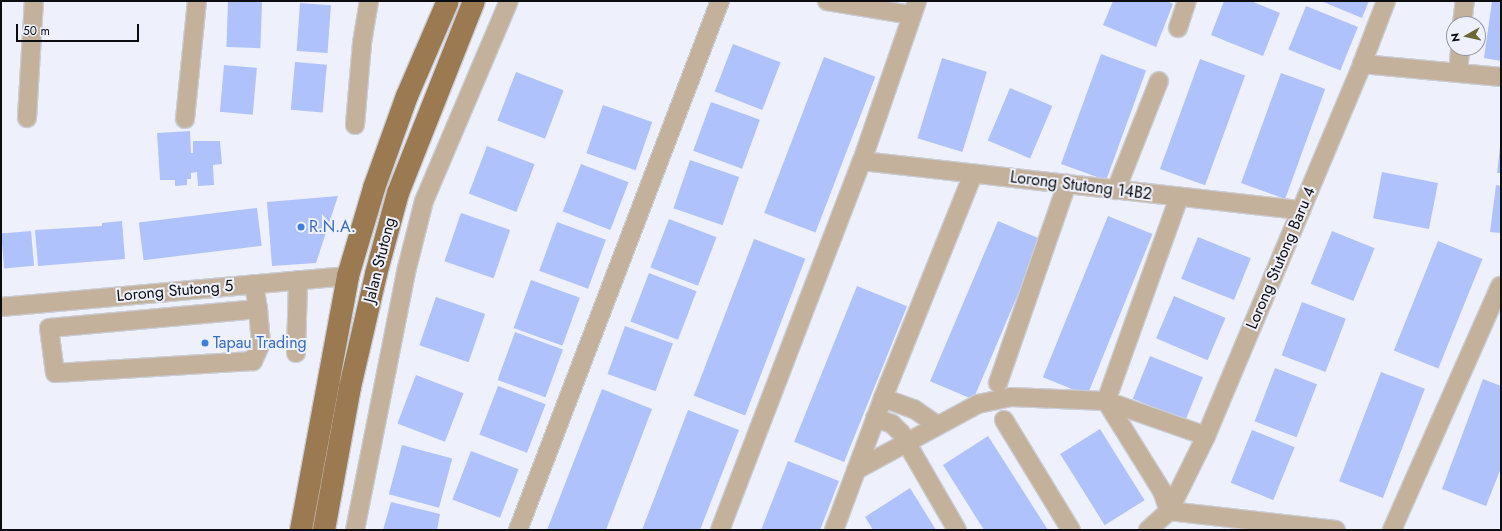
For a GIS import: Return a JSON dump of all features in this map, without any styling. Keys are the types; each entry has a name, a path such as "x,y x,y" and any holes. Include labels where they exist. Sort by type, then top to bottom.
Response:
{"main road":[{"name":"Jalan Stutong","path":"301,530 348,276 379,174 408,96 448,1"},
{"name":"Jalan Stutong","path":"324,530 350,387 376,274 398,193 474,1"}],"street":[{"path":"27,118 34,1"},
{"path":"185,119 197,1"},
{"path":"355,125 362,44 369,1"},
{"path":"354,530 407,268 424,201 509,1"},
{"path":"518,530 720,1"},
{"path":"720,530 862,161 915,8 827,1"},
{"path":"1178,28 1187,1"},
{"name":"Lorong Stutong Baru 4","path":"1158,524 1206,436 1362,64 1386,1"},
{"path":"1463,16 1465,1"},
{"path":"1458,73 1459,56"},
{"path":"1362,64 1501,77"},
{"path":"1116,190 1159,81"},
{"name":"Lorong Stutong 14B2","path":"862,161 1301,210"},
{"path":"834,530 875,418 973,174"},
{"path":"998,383 1067,184"},
{"path":"1106,401 1179,197"},
{"name":"Lorong Stutong 5","path":"1,307 348,276"},
{"path":"296,353 298,280"},
{"path":"45,303 55,372 241,363 253,361 261,344 254,284"},
{"path":"1392,530 1500,286"},
{"path":"49,328 258,309"},
{"path":"856,470 978,404 1010,397 1106,401 1206,436"},
{"path":"883,398 914,409 938,426"},
{"path":"1106,401 1162,491 1158,524 1336,530"},
{"path":"875,418 892,424 906,444 958,530"},
{"path":"1004,420 1071,530"}],"building":[{"path":"228,1 262,2 260,48 226,47"},
{"path":"1113,1 1167,1 1173,4 1156,47 1103,25"},
{"path":"1224,1 1251,1 1280,13 1263,56 1211,35"},
{"path":"1321,1 1369,1 1362,18"},
{"path":"1492,1 1501,1 1501,61 1484,58 1484,56 1486,56 1486,44"},
{"path":"300,3 331,5 328,53 297,51"},
{"path":"1306,6 1358,27 1340,71 1288,50"},
{"path":"733,44 781,62 762,110 715,92"},
{"path":"1101,54 1146,70 1106,180 1061,164"},
{"path":"824,57 875,77 815,233 764,213"},
{"path":"942,58 987,72 962,152 917,138"},
{"path":"1200,59 1245,75 1205,185 1160,169"},
{"path":"295,62 327,65 323,113 291,110"},
{"path":"224,65 257,68 253,115 220,112"},
{"path":"516,72 564,90 545,139 497,121"},
{"path":"1281,73 1325,89 1285,199 1241,183"},
{"path":"1010,88 1052,106 1030,158 988,140"},
{"path":"711,102 760,120 742,169 693,151"},
{"path":"603,105 652,122 636,170 586,153"},
{"path":"190,131 191,153 193,153 193,141 220,141 222,164 213,165 214,185 198,186 197,172 191,173 191,179 187,179 187,185 175,186 175,180 160,180 157,133"},
{"path":"487,146 535,164 516,212 469,194"},
{"path":"1500,147 1501,173 1497,173"},
{"path":"690,160 739,177 723,225 673,208"},
{"path":"581,164 629,182 610,230 563,212"},
{"path":"1382,172 1438,183 1429,229 1373,218"},
{"path":"1496,185 1501,186 1501,233 1490,232"},
{"path":"338,196 316,263 272,266 267,202"},
{"path":"257,208 262,246 144,260 139,223"},
{"path":"461,213 510,230 494,278 444,261"},
{"path":"1108,216 1153,234 1087,395 1043,377"},
{"path":"669,219 717,237 698,286 650,268"},
{"path":"122,221 125,259 38,266 35,230 102,226 102,223"},
{"path":"998,221 1041,239 973,400 930,381"},
{"path":"557,222 606,240 588,289 539,271"},
{"path":"31,231 34,266 4,268 1,234"},
{"path":"1332,231 1375,248 1353,301 1311,284"},
{"path":"1198,237 1251,258 1234,300 1181,279"},
{"path":"754,239 805,259 745,416 694,396"},
{"path":"1438,241 1483,259 1438,368 1394,350"},
{"path":"649,273 697,291 678,340 630,322"},
{"path":"531,280 580,298 562,346 514,328"},
{"path":"857,286 907,306 844,462 794,442"},
{"path":"1174,296 1226,318 1208,360 1156,338"},
{"path":"436,297 485,314 469,362 419,345"},
{"path":"1302,302 1346,319 1325,372 1282,355"},
{"path":"625,326 673,343 655,391 608,374"},
{"path":"515,332 563,349 545,397 498,380"},
{"path":"1150,356 1203,377 1186,420 1133,399"},
{"path":"1275,368 1317,384 1297,437 1255,421"},
{"path":"1381,372 1425,389 1383,498 1339,481"},
{"path":"416,375 464,393 445,442 397,424"},
{"path":"1483,379 1501,386 1501,468 1486,506 1442,489"},
{"path":"498,386 546,404 527,453 479,435"},
{"path":"602,389 652,409 606,530 547,530"},
{"path":"688,410 739,430 700,530 642,530"},
{"path":"1100,429 1145,500 1105,525 1060,454"},
{"path":"1252,430 1295,447 1273,500 1231,483"},
{"path":"988,436 1048,530 984,530 943,465"},
{"path":"402,445 452,458 439,508 389,494"},
{"path":"471,451 519,469 500,518 452,500"},
{"path":"788,461 839,481 820,530 761,530"},
{"path":"910,488 936,530 873,530 865,517"},
{"path":"391,502 440,514 437,530 383,530"}],"place":[{"name":"R.N.A.","path":"301,227"},
{"name":"Tapau Trading","path":"205,343"}]}
